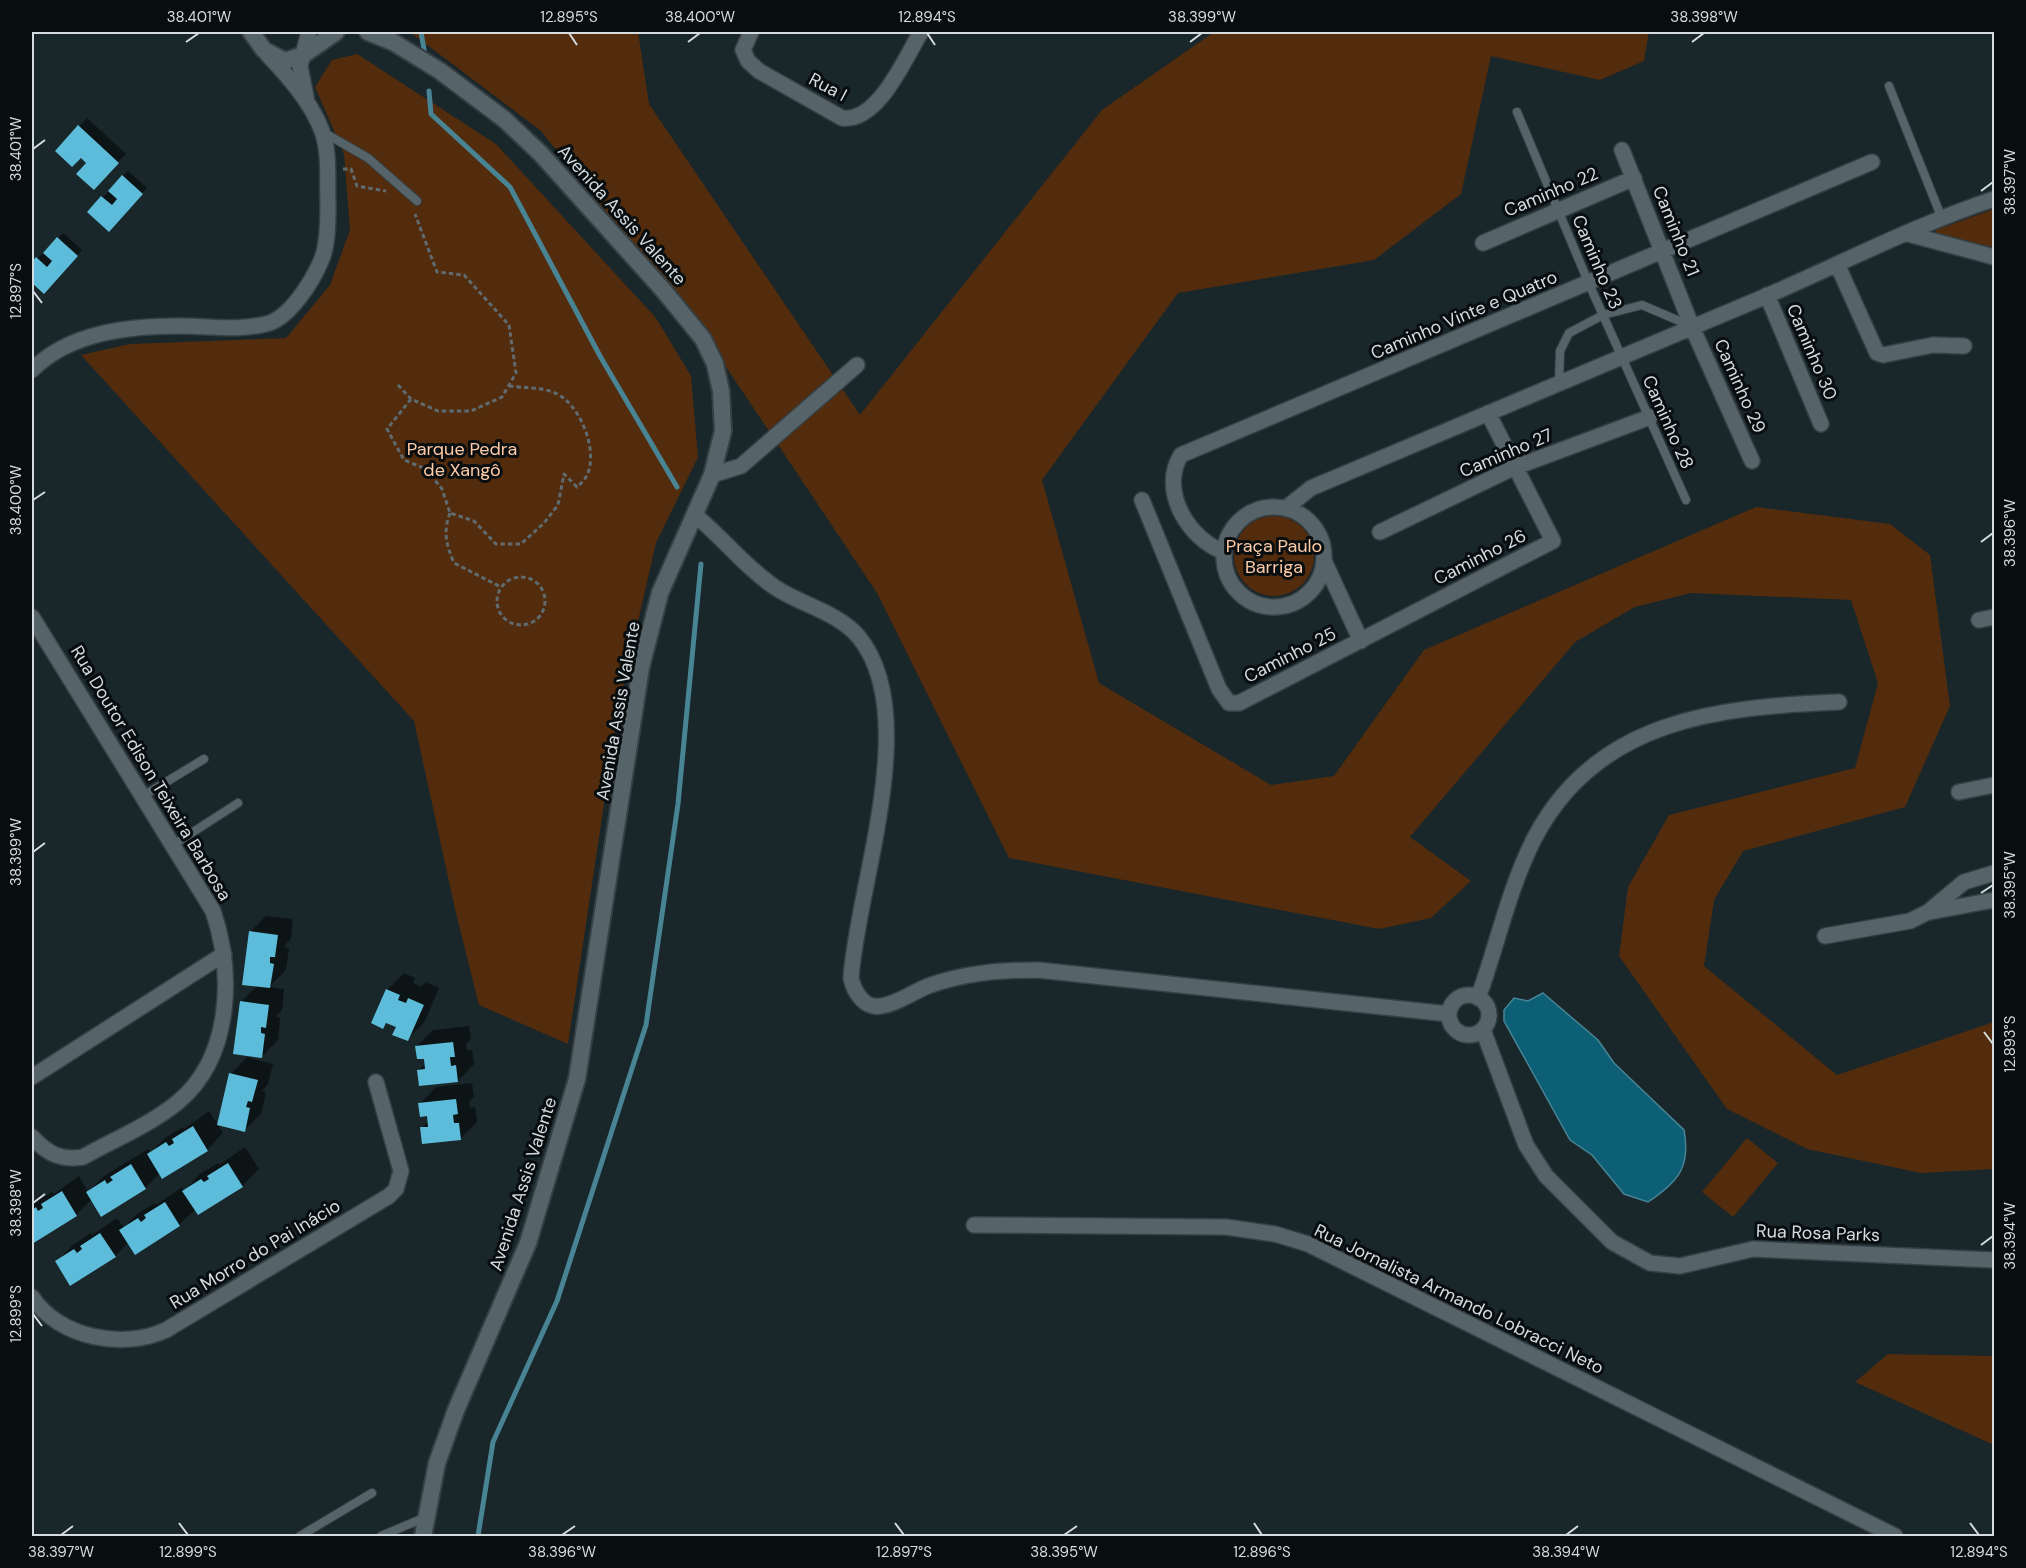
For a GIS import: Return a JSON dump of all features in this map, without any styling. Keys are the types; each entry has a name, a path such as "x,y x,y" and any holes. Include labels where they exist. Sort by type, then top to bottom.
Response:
{"main road":[{"path":"251,32 264,50 285,62 303,56 336,32"},
{"name":"Avenida Assis Valente","path":"368,32 393,42 440,70 504,119 541,154 664,291 703,339 715,364 721,391 723,431 712,475 660,593 641,667 577,1079 528,1243 456,1410 437,1463 423,1536"}],"street":[{"path":"259,32 264,50 309,106"},
{"path":"32,370 58,350 89,336 180,326 226,329 268,324 297,303 322,260 328,216 322,132 309,106 302,84 300,66 309,32"},
{"name":"Rua I","path":"751,32 743,50 747,61 759,71 842,118 852,119 872,109 921,32"},
{"name":"Caminho 21","path":"1622,150 1664,251 1692,327"},
{"name":"Caminho Vinte e Quatro","path":"1224,552 1212,548 1199,537 1180,510 1172,480 1174,467 1181,455 1872,162"},
{"name":"Caminho 22","path":"1483,243 1634,178"},
{"path":"1286,508 1311,488 1767,295 1908,234 1941,216 1995,199"},
{"path":"1908,234 1995,257"},
{"path":"1837,264 1874,349 1883,355 1933,345 1964,346"},
{"name":"Caminho 30","path":"1767,295 1821,424"},
{"name":"Caminho 29","path":"1692,327 1752,461"},
{"path":"712,475 741,466 857,365"},
{"name":"Caminho 26","path":"1361,640 1552,541 1513,468 1488,414"},
{"name":"Caminho 27","path":"1380,532 1513,468 1650,417"},
{"name":"Caminho 25","path":"1142,500 1211,670 1229,703 1239,703 1250,698 1361,640 1325,563"},
{"path":"1269,506 1286,508 1311,523 1319,536 1325,563 1316,584 1301,598 1283,606 1262,605 1244,597 1230,581 1224,562 1224,552 1233,528 1252,511 1269,506"},
{"path":"695,515 776,588 842,621 858,637 873,660 879,677 884,701 885,764 881,804 851,978 854,992 867,1004 880,1007 944,981 978,972 1038,970 1449,1014"},
{"name":"Rua Doutor Edison Teixeira Barbosa","path":"32,617 213,911 221,933 226,1001 222,1026 212,1055 198,1080 178,1102 83,1157 67,1160 46,1151 32,1137"},
{"path":"1979,620 1995,617"},
{"path":"1478,998 1520,870 1533,840 1552,808 1577,778 1606,754 1647,732 1689,718 1794,704 1839,702"},
{"path":"1959,792 1995,785"},
{"path":"1825,936 1910,921 1928,912 1964,882 1995,873"},
{"path":"1928,912 1995,900"},
{"path":"32,1077 224,954"},
{"path":"1466,996 1478,998 1487,1007 1489,1013 1483,1030 1471,1035 1458,1032 1450,1021 1450,1008 1459,998 1466,996"},
{"name":"Rua Rosa Parks","path":"1483,1030 1526,1145 1546,1176 1612,1242 1650,1263 1680,1266 1753,1249 1995,1260"},
{"name":"Rua Morro do Pai Inácio","path":"32,1297 46,1314 71,1330 85,1334 142,1340 166,1330 389,1196 396,1189 401,1171 376,1082"},
{"name":"Rua Jornalista Armando Lobracci Neto","path":"974,1225 1226,1227 1275,1234 1308,1244 1895,1536"}],"lane":[{"path":"1889,86 1941,216"},
{"name":"Caminho 23","path":"1517,112 1588,284 1623,357"},
{"path":"322,132 368,158 417,201"},
{"path":"1559,383 1560,351 1569,333 1603,315 1642,305 1692,327"},
{"name":"Caminho 28","path":"1623,357 1686,500"},
{"path":"143,796 204,759"},
{"path":"173,845 238,803"},
{"path":"300,1536 372,1493"},
{"path":"381,1536 426,1517"}],"path":[{"path":"326,169 351,169 357,186 385,191 393,197"},
{"path":"398,385 411,399 438,411 471,411 502,397 516,373 509,325 464,275 437,272 417,216 409,210"},
{"path":"450,513 474,521 496,544 521,544 544,523 558,505 564,474 577,488 587,477 592,452 586,431 574,410 556,393 509,386"},
{"path":"411,399 387,429 404,460 426,469 442,489 450,513 445,528 446,545 453,563 501,587"},
{"path":"520,576 535,581 541,587 546,602 540,616 534,622 518,625 504,618 497,603 501,587 520,576"}],"green space":[{"path":"410,32 638,32 649,104 860,415 1102,110 1214,32 1649,32 1644,61 1600,80 1491,56 1461,194 1374,260 1178,293 1042,480 1099,683 1271,785 1334,776 1424,650 1756,507 1890,524 1930,555 1950,706 1905,807 1743,851 1714,900 1704,966 1837,1075 1994,1022 1994,1169 1921,1173 1807,1149 1727,1109 1619,956 1628,887 1669,815 1855,768 1878,683 1851,600 1691,593 1635,607 1575,642 1410,837 1471,881 1431,918 1379,929 1009,858 877,593 708,340 541,131"},
{"name":"Parque Pedra de Xangô","path":"357,54 496,144 656,318 691,376 698,457 656,543 619,704 568,1044 479,1005 455,909 414,721 81,355 130,344 286,338 330,285 350,230 344,154 315,87 332,60"},
{"path":"1994,209 1994,247 1936,237 1936,230"},
{"name":"Praça Paulo Barriga","path":"1274,516 1289,519 1302,528 1311,541 1314,556 1311,571 1302,584 1289,593 1274,596 1259,593 1246,584 1237,571 1234,556 1237,541 1246,528 1259,519"},
{"path":"1747,1138 1778,1163 1733,1217 1702,1192"},
{"path":"1888,1354 1994,1356 1994,1445 1855,1382"}],"water":[{"path":"1543,993 1598,1040 1614,1063 1684,1130 1686,1154 1680,1172 1667,1188 1648,1202 1624,1194 1592,1155 1570,1140 1504,1021 1504,1010 1514,998 1528,1001"}],"building":[{"path":"78,125 119,163 94,190 76,174 86,163 81,158 72,167 55,151"},
{"path":"122,175 143,194 109,232 87,212 101,196 112,205 117,199 108,191"},
{"path":"57,237 78,256 44,294 32,283 32,262 36,257 47,267 52,261 43,253"},
{"path":"249,931 278,935 275,957 270,957 270,963 274,964 270,988 242,985"},
{"path":"386,989 400,995 398,1000 406,1003 408,998 424,1005 408,1041 392,1035 396,1027 386,1023 383,1029 371,1023"},
{"path":"240,1001 269,1005 266,1028 261,1027 261,1033 265,1034 262,1058 233,1054"},
{"path":"453,1042 455,1057 450,1057 451,1066 456,1065 458,1082 419,1086 417,1070 425,1069 424,1059 417,1059 415,1046"},
{"path":"229,1073 258,1080 252,1102 248,1101 246,1107 250,1108 245,1132 217,1125"},
{"path":"456,1099 458,1114 453,1115 454,1123 459,1123 461,1140 422,1144 420,1127 428,1127 427,1116 420,1117 418,1103"},
{"path":"193,1126 208,1151 162,1179 147,1154 166,1142 169,1146 174,1143 172,1139"},
{"path":"228,1163 243,1187 198,1215 182,1191 201,1179 204,1182 209,1179 207,1176"},
{"path":"131,1164 146,1189 101,1217 86,1192 105,1180 107,1184 113,1180 110,1177"},
{"path":"62,1191 77,1216 32,1244 32,1210 36,1207 38,1211 43,1208 41,1204"},
{"path":"165,1202 180,1226 135,1255 119,1230 138,1218 141,1222 146,1218 144,1215"},
{"path":"100,1233 116,1257 70,1286 55,1261 74,1249 77,1253 82,1249 80,1246"}],"waterway":[{"path":"421,32 425,55"},
{"path":"429,91 431,114 510,187 600,356 677,487"},
{"path":"478,1536 493,1442 557,1301 646,1025 678,804 701,564"}]}
